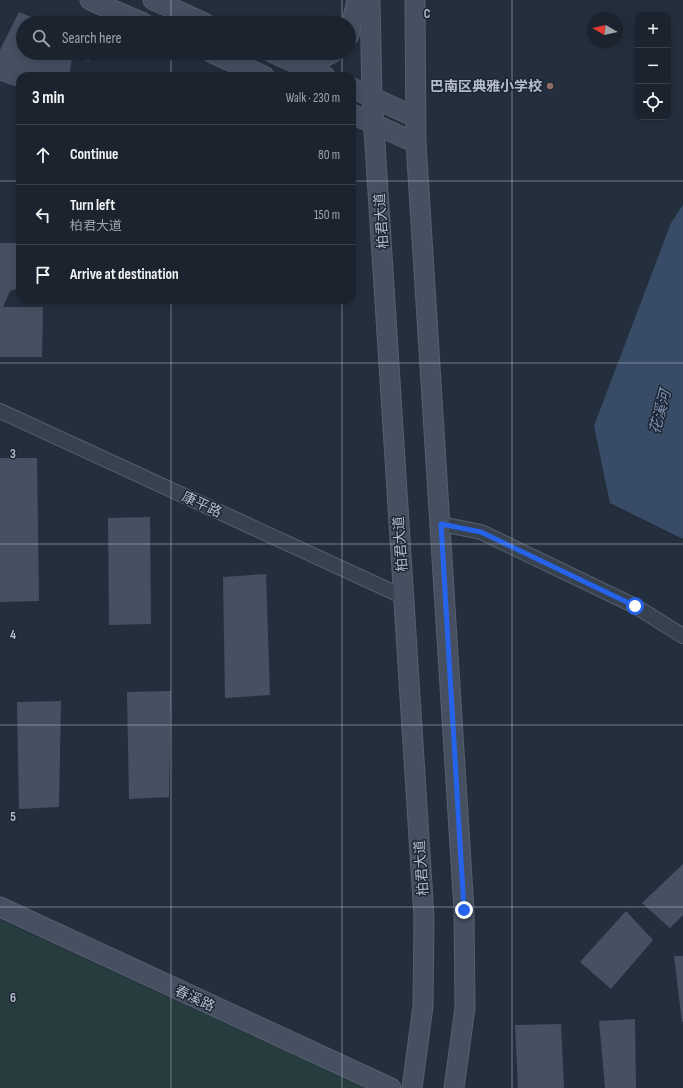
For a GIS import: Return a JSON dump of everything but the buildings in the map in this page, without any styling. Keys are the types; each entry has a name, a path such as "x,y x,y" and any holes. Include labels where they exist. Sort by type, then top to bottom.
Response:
{"main road":[{"path":"90,0 127,16"},
{"path":"153,0 189,16"},
{"path":"355,16 357,0"},
{"name":"柏君大道","path":"370,0 372,97 375,124 424,917 423,1006 412,1088"},
{"path":"415,0 416,143 464,910 465,1008 454,1088"},
{"path":"228,60 255,72"},
{"path":"289,60 316,72"},
{"path":"294,62 312,62 316,60"},
{"path":"356,90 415,117"},
{"path":"356,116 416,143"},
{"name":"春溪路","path":"0,907 391,1088"}],"street":[{"name":"康平路","path":"0,411 404,597"},
{"path":"441,524 481,532 635,606 683,636"}],"green space":[{"path":"0,920 366,1088 0,1088"}],"water":[{"name":"花溪河","path":"683,205 683,539 610,503 594,426 671,223"}],"place":[{"name":"巴南区典雅小学校","path":"550,86"}],"route":[{"path":"464,910 441,524 481,532 635,606"}]}
